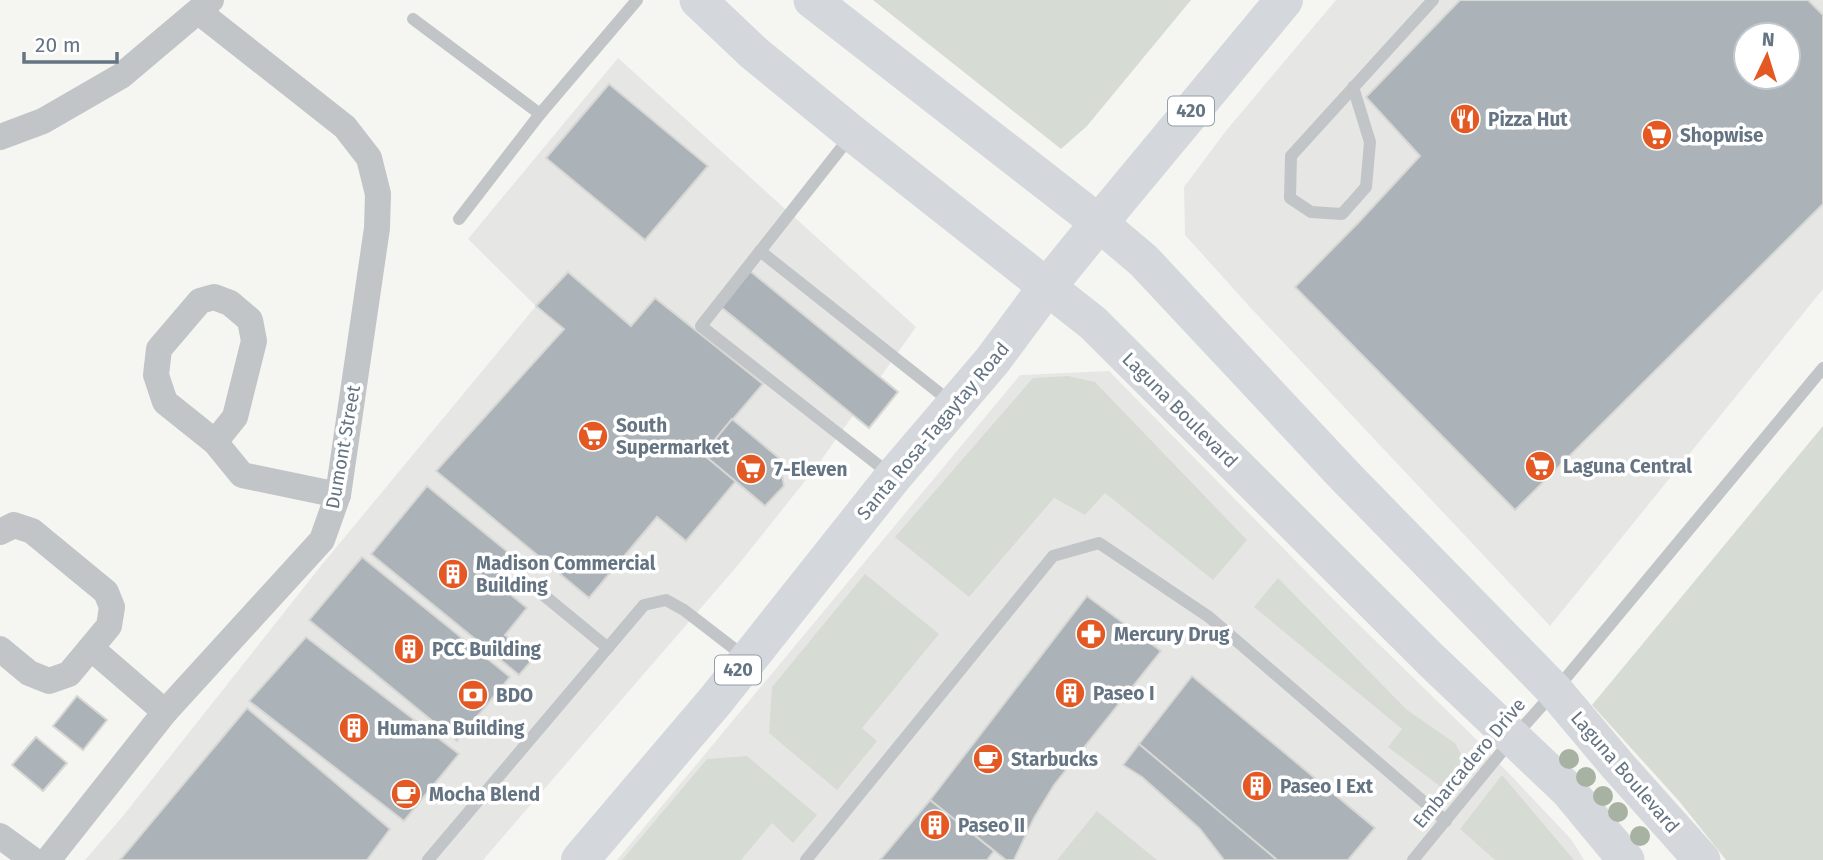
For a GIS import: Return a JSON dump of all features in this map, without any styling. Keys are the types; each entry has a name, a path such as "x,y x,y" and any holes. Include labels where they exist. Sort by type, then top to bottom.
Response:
{"main road":[{"name":"Laguna Boulevard","path":"698,0 754,53 853,134 1093,323 1431,660 1568,789 1626,860"},
{"name":"Laguna Boulevard","path":"812,0 1144,261 1344,475 1555,691 1702,860"},
{"name":"Santa Rosa-Tagaytay Road","path":"579,860 716,700 893,477 992,361 1099,223 1284,0"}],"street":[{"path":"0,137 43,121 121,76 206,6"},
{"name":"Dumont Street","path":"48,860 165,712 322,540 338,495 377,228 378,194 369,158 345,127 206,6"},
{"path":"215,442 235,417 254,341 250,320 230,303 214,297 200,301 159,349 156,376 165,402 215,442 242,474 338,495"},
{"path":"0,532 14,525 32,531 106,592 112,607 109,626 69,674 49,681 29,673 0,649"},
{"path":"91,648 165,712"},
{"path":"0,836 33,860"}],"lane":[{"path":"1353,87 1370,142 1366,187 1342,214 1311,212 1290,198 1291,156 1353,87 1433,0"},
{"path":"459,219 629,3"},
{"path":"413,19 540,114"},
{"path":"853,134 701,326 893,477"},
{"path":"760,251 955,405"},
{"name":"Embarcadero Drive","path":"1413,860 1823,368"},
{"path":"806,860 1053,556 1099,543 1209,617 1446,821"},
{"path":"535,587 608,649"},
{"path":"428,860 644,606 666,600 684,610 747,659"}],"shaded area":[{"path":"873,0 1191,0 1087,126 1061,149"},
{"name":"Laguna Central","path":"1336,0 1823,0 1823,289 1550,626 1185,235 1184,187 1225,132"},
{"path":"618,58 916,327 817,466 738,565 483,860 85,860 123,816 320,567 536,306 468,239"},
{"path":"1109,371 1342,608 1478,741 1571,839 1584,860 617,860 1020,375"},
{"path":"1068,376 1095,382 1247,540 1213,580 1105,493 1085,515 1054,498 969,597 895,537 1033,378"},
{"path":"1823,426 1823,860 1726,860 1679,801 1592,705"},
{"path":"865,574 939,634 862,728 877,741 837,790 769,733 772,687"},
{"path":"1278,578 1407,710 1455,743 1462,756 1456,776 1441,787 1388,747 1402,729 1254,607"},
{"path":"747,756 817,815 793,843 772,823 741,860 622,860 707,759"},
{"path":"1502,775 1574,860 1495,860 1460,829"},
{"path":"1097,811 1157,860 1057,860"}],"building":[{"name":"Laguna Central","path":"1460,0 1808,0 1823,15 1823,204 1515,510 1295,287 1420,156 1366,97"},
{"path":"609,84 708,166 645,240 546,158"},
{"path":"750,271 898,392 869,428 721,307"},
{"name":"South Supermarket","path":"568,272 631,326 655,298 763,384 703,454 736,481 686,541 657,517 589,598 436,471 564,329 536,306"},
{"name":"7-Eleven","path":"732,419 779,458 784,486 765,506 703,454"},
{"name":"Madison Commercial Building","path":"427,486 520,562 500,586 527,608 505,635 534,658 519,675 371,554"},
{"name":"PCC Building","path":"362,557 510,677 457,741 309,620"},
{"name":"Paseo I","path":"1087,596 1161,651 1054,785 1034,818 1014,860 1006,860 930,800"},
{"name":"Humana Building","path":"306,637 459,754 404,821 249,701"},
{"name":"Paseo I Ext","path":"1192,676 1375,828 1348,860 1277,860 1139,744"},
{"path":"77,696 107,720 83,750 53,726"},
{"path":"247,708 390,829 367,860 120,860"},
{"path":"36,737 67,763 43,791 12,765"},
{"path":"1139,744 1277,860 1224,860 1200,829 1142,777 1123,765"},
{"name":"Paseo II","path":"930,800 994,851 987,860 880,860"}],"place":[{"name":"Pizza Hut","path":"1465,119"},
{"name":"Shopwise","path":"1657,135"},
{"name":"South Supermarket","path":"593,436"},
{"name":"Laguna Central","path":"1540,466"},
{"name":"7-Eleven","path":"751,469"},
{"name":"Madison Commercial Building","path":"453,574"},
{"name":"Mercury Drug","path":"1091,634"},
{"name":"PCC Building","path":"409,649"},
{"name":"Paseo I","path":"1070,693"},
{"name":"BDO","path":"473,695"},
{"name":"Humana Building","path":"354,728"},
{"name":"Starbucks","path":"988,759"},
{"name":"Paseo I Ext","path":"1257,786"},
{"name":"Mocha Blend","path":"406,794"},
{"name":"Paseo II","path":"935,825"}]}
